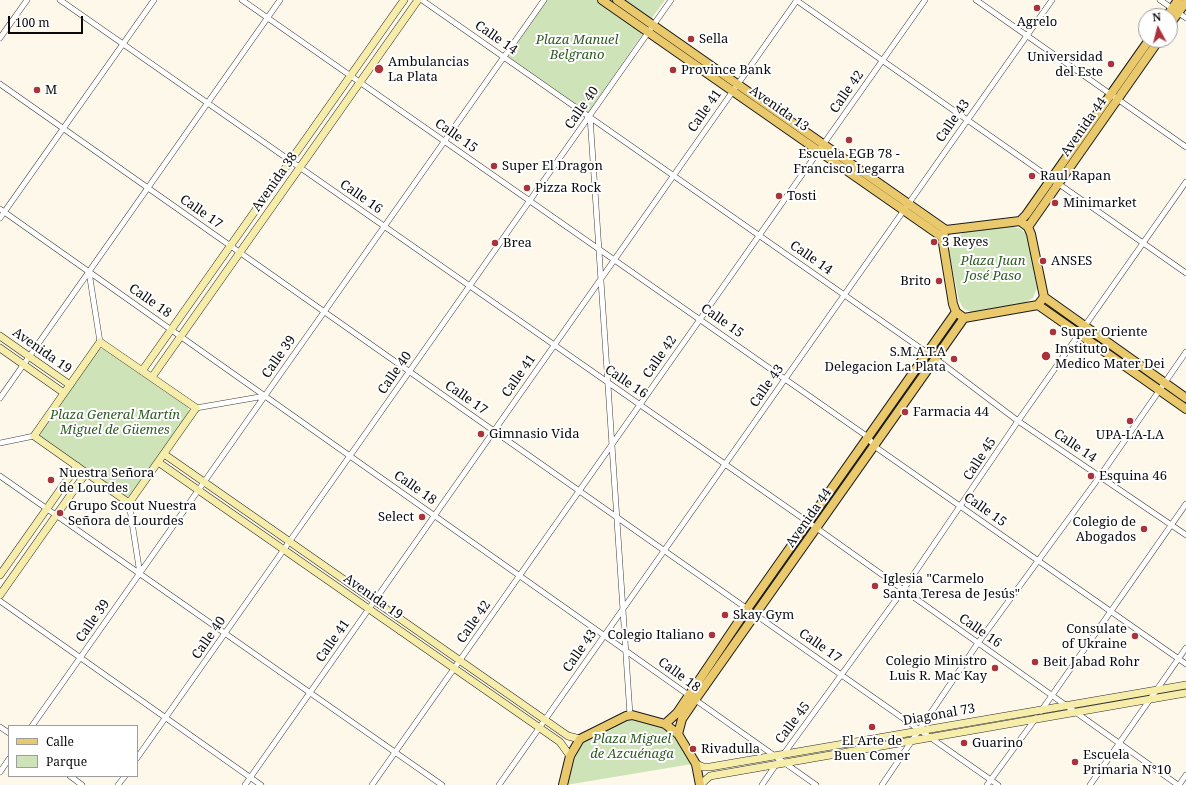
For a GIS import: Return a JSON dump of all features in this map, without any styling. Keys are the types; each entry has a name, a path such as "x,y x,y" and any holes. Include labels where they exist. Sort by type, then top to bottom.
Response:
{"main road":[{"name":"Avenida 38","path":"142,371 290,161 352,76 404,0"},
{"name":"Avenida 38","path":"152,377 418,0"},
{"name":"Avenida 13","path":"602,0 651,29 944,234"},
{"name":"Avenida 13","path":"616,0 651,29"},
{"path":"1178,9 1186,2"},
{"name":"Avenida 44","path":"1114,97 1144,48"},
{"name":"Avenida 44","path":"1028,227 1055,181 1114,97 1153,48"},
{"name":"Avenida 44","path":"1020,221 1055,181"},
{"path":"1044,297 1038,305 964,318 956,312 944,234 1020,221 1028,227 1044,297 1186,398"},
{"path":"1038,305 1186,409"},
{"name":"Avenida 44","path":"678,734 682,719 692,697 747,609 956,312"},
{"name":"Avenida 44","path":"665,724 672,719 692,697 755,614 964,318"},
{"name":"Avenida 19","path":"0,336 70,385"},
{"path":"100,342 142,371 196,408 129,503 34,436 100,342"},
{"name":"Avenida 19","path":"0,348 64,393"},
{"name":"Avenida 19","path":"164,454 568,736 580,739"},
{"name":"Avenida 19","path":"158,462 564,745 570,756"},
{"path":"0,575 77,466"},
{"path":"0,595 86,473"},
{"name":"Diagonal 73","path":"700,785 710,776 919,731 1186,685"},
{"name":"Diagonal 73","path":"696,764 703,767 710,767 780,760 912,741 1186,693"},
{"path":"563,785 570,756 580,739 630,715 665,724 678,734 696,764 700,785"}],"street":[{"path":"0,38 27,0"},
{"name":"Calle 16","path":"60,0 385,226 608,384 808,522 1178,785"},
{"path":"0,218 2,211 63,129 154,0"},
{"name":"Calle 15","path":"242,0 868,437 874,446 1186,664"},
{"path":"0,398 280,0"},
{"name":"Calle 14","path":"422,0 936,359 1018,421 1186,535"},
{"name":"Calle 39","path":"33,725 544,0"},
{"name":"Calle 40","path":"138,757 671,0"},
{"path":"797,0 1186,273"},
{"name":"Calle 41","path":"245,785 797,0"},
{"name":"Calle 42","path":"372,785 925,0"},
{"path":"976,0 1186,147"},
{"name":"Calle 43","path":"499,785 1052,0"},
{"path":"1160,0 1171,8"},
{"name":"Calle 17","path":"0,84 616,516 919,731 998,785"},
{"path":"590,116 630,715"},
{"name":"Calle 45","path":"762,785 842,676 962,507 1018,421 1186,182"},
{"name":"Calle 18","path":"2,211 626,649 816,785"},
{"path":"89,272 100,342"},
{"path":"882,785 978,643 1037,560 1100,476 1186,352"},
{"path":"196,408 265,396"},
{"path":"0,443 34,436"},
{"path":"0,476 442,785"},
{"path":"129,503 140,574"},
{"path":"987,785 1052,696 1186,504"},
{"path":"0,602 261,785"},
{"path":"1090,785 1186,648"},
{"path":"0,772 8,760"},
{"path":"1178,785 1186,775"},
{"path":"71,777 82,785"},
{"path":"118,785 124,777"}],"green space":[{"name":"Plaza Manuel Belgrano","path":"547,0 597,0 644,32 588,113 507,56"},
{"name":"Plaza Manuel Belgrano","path":"625,0 665,0 651,19"},
{"name":"Plaza Juan José Paso","path":"1009,225 1021,229 1028,237 1037,288 1033,298 1023,304 974,313 964,309 959,301 949,251 953,240 963,233"},
{"name":"Plaza General Martín Miguel de Güemes","path":"99,349 104,349 188,407 189,412 131,496 126,497 40,437 40,431"},
{"name":"Plaza Miguel de Azcuénaga","path":"634,719 666,728 673,733 692,764 566,785 575,749 581,742 625,720"}],"place":[{"name":"Agrelo","path":"1037,8"},
{"name":"Sella","path":"691,39"},
{"name":"Universidad del Este","path":"1111,64"},
{"name":"Ambulancias La Plata","path":"379,69"},
{"name":"Province Bank","path":"673,70"},
{"name":"M","path":"37,90"},
{"name":"Escuela EGB 78 - Francisco Legarra","path":"849,140"},
{"name":"Super El Dragon","path":"494,166"},
{"name":"Raul Rapan","path":"1032,176"},
{"name":"Pizza Rock","path":"527,188"},
{"name":"Tosti","path":"779,196"},
{"name":"Minimarket","path":"1055,203"},
{"name":"3 Reyes","path":"934,242"},
{"name":"Brea","path":"495,243"},
{"name":"ANSES","path":"1043,261"},
{"name":"Brito","path":"939,281"},
{"name":"Super Oriente","path":"1053,332"},
{"name":"Instituto Medico Mater Dei","path":"1046,356"},
{"name":"S.M.A.T.A Delegacion La Plata","path":"954,359"},
{"name":"Farmacia 44","path":"905,412"},
{"name":"UPA-LA-LA","path":"1130,421"},
{"name":"Gimnasio Vida","path":"481,434"},
{"name":"Esquina 46","path":"1091,476"},
{"name":"Nuestra Señora de Lourdes","path":"51,480"},
{"name":"Grupo Scout Nuestra Señora de Lourdes","path":"60,513"},
{"name":"Select","path":"422,517"},
{"name":"Colegio de Abogados","path":"1144,529"},
{"name":"Iglesia \"Carmelo Santa Teresa de Jesús\"","path":"875,586"},
{"name":"Skay Gym","path":"725,615"},
{"name":"Colegio Italiano","path":"712,635"},
{"name":"Consulate of Ukraine","path":"1135,636"},
{"name":"Beit Jabad Rohr","path":"1035,662"},
{"name":"Colegio Ministro Luis R. Mac Kay","path":"995,668"},
{"name":"El Arte de Buen Comer","path":"872,727"},
{"name":"Guarino","path":"964,743"},
{"name":"Rivadulla","path":"693,749"},
{"name":"Escuela Primaria N°10","path":"1075,762"}]}
